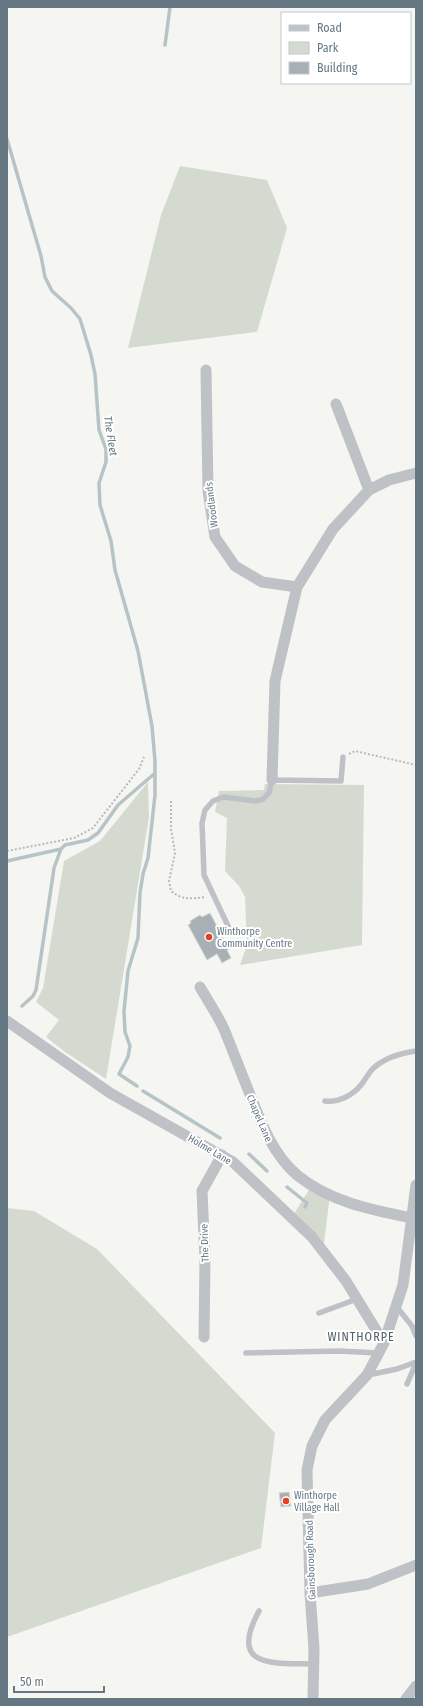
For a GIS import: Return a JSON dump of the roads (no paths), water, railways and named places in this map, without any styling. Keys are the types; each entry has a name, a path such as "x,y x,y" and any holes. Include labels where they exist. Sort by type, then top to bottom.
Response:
{"street":[{"name":"Woodlands","path":"206,370 208,491 215,537 235,566 262,582 298,587"},
{"path":"336,404 369,490"},
{"path":"272,780 275,681 298,587 333,529 369,490 390,480 416,473"},
{"name":"Chapel Lane","path":"200,987 223,1027 263,1127 272,1145 286,1165 297,1175 312,1185 352,1204 412,1218"},
{"name":"Holme Lane","path":"7,1020 110,1093 232,1162 312,1237 357,1299 381,1348"},
{"name":"The Drive","path":"204,1337 205,1258 202,1191 222,1155"},
{"name":"Gainsborough Road","path":"313,1699 307,1470 312,1446 325,1420 367,1375 381,1348 404,1285 416,1185"},
{"path":"310,1593 368,1584 416,1564"},
{"path":"406,1699 416,1686"}],"lane":[{"path":"230,928 204,875 202,823 204,810 213,801 223,797 256,801 263,799 269,793 272,780 341,781 343,757"},
{"path":"326,1101 338,1101 349,1095 361,1085 375,1067 384,1061 416,1051"},
{"path":"319,1313 357,1299"},
{"path":"396,1306 412,1326 416,1336"},
{"path":"246,1353 339,1351 381,1348"},
{"path":"367,1375 397,1369 416,1363"},
{"path":"407,1384 416,1363"},
{"path":"259,1611 249,1633 249,1648 253,1655 267,1662 313,1664"}],"waterway":[{"path":"165,45 170,7"},
{"name":"The Fleet","path":"7,139 41,256 45,277 52,291 71,308 80,319 91,355 95,374 99,430 106,449 106,462 99,483 100,505 111,541 115,570 138,651 152,726 155,761 155,795 148,858 143,874 140,893 138,938 128,971 124,1011 125,1032 130,1046 128,1057 119,1074 137,1086"},
{"path":"22,1006 33,996 36,990 54,868 61,849 65,845 88,840 98,833 118,805 154,774"},
{"path":"7,861 61,849"},
{"path":"143,1091 220,1138"},
{"path":"249,1154 267,1171"},
{"path":"287,1187 307,1203 305,1207"}],"place":[{"name":"Winthorpe Community Centre","path":"209,937"},
{"name":"Winthorpe Village Hall","path":"286,1501"}],"district":[{"name":"WINTHORPE","path":"361,1337"}]}
